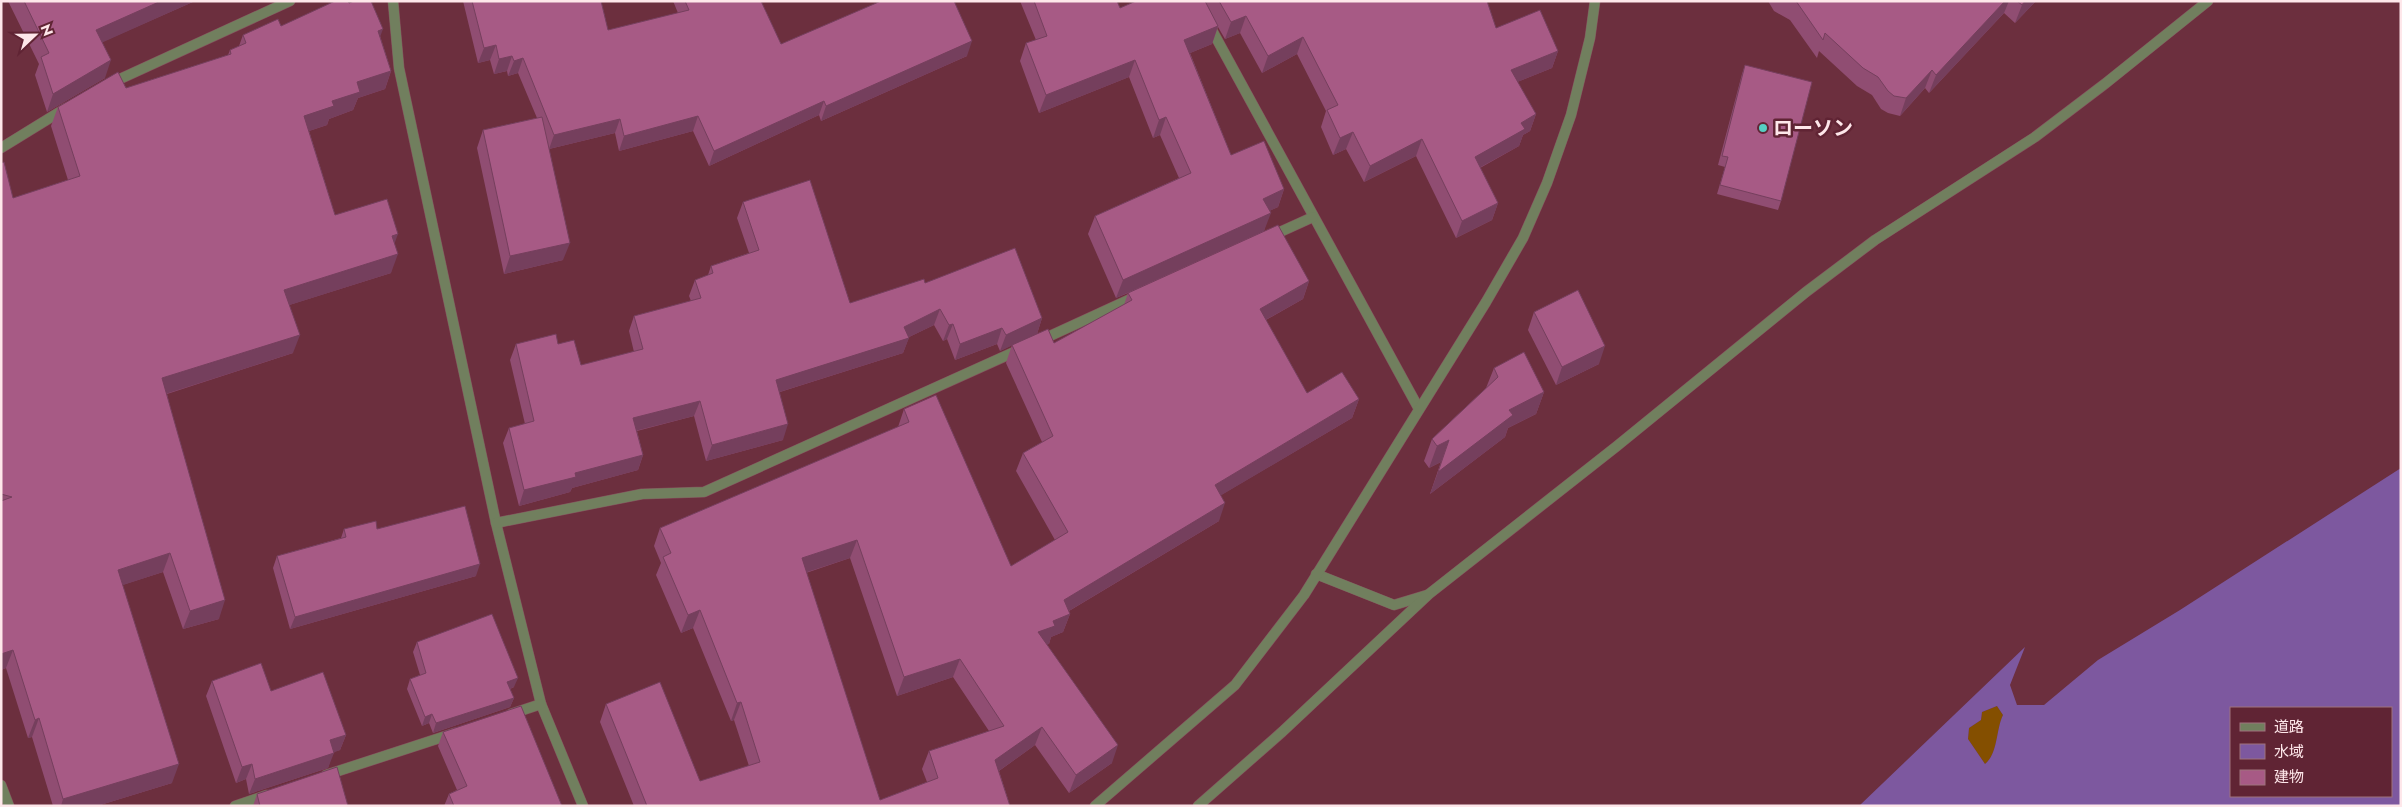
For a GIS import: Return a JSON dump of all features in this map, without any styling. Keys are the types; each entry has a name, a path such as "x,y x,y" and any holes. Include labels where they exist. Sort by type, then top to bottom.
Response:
{"street":[{"path":"97,90 290,1"},
{"path":"393,1 399,68 496,523 541,704 583,806"},
{"path":"1196,1 1419,409"},
{"path":"1095,806 1235,685 1304,595 1486,302 1523,238 1547,183 1571,115 1590,38 1595,1"},
{"path":"1198,806 1282,732 1429,594 1822,280 1875,240 2035,137 2208,1"},
{"path":"1,148 73,104"},
{"path":"1259,241 1314,217"},
{"path":"496,523 642,494 704,492 1150,291"},
{"path":"1316,574 1394,605 1429,594"},
{"path":"504,716 541,704"},
{"path":"318,778 467,729"},
{"path":"1,785 10,806"},
{"path":"234,806 281,790"}],"shaded area":[{"path":"1997,706 2003,715 1995,748 1985,764 1968,739 1969,728 1981,720 1982,712"}],"water":[{"path":"2401,468 2401,806 1859,806 2025,647 2010,685 2017,705 2044,705 2098,660 2180,610","holes":["1997,706 2003,715 1995,748 1985,764 1968,739 1969,728 1981,720 1982,712"]}],"building":[{"path":"24,1 161,1 96,30 111,60 53,94 41,57 49,53"},
{"path":"335,1 348,1 349,3 354,1 371,1 383,29 378,31 391,71 357,82 360,92 332,101 334,106 304,116 335,215 387,199 398,234 392,236 398,254 284,290 300,335 162,378 225,600 190,611 170,553 118,570 179,764 63,799 39,718 35,720 13,650 1,654 1,501 12,497 1,494 1,163 4,162 13,198 80,176 58,107 118,72 126,88 231,54 230,50 246,43 243,35 278,19 281,26"},
{"path":"472,1 601,1 608,30 689,10 685,1 761,1 781,44 881,1 954,1 972,41 826,106 824,101 714,151 698,116 624,136 620,119 554,135 523,58 514,61 512,56 499,59 496,45 484,48"},
{"path":"1034,1 1117,1 1120,8 1136,1 1205,1 1218,26 1184,40 1231,155 1264,141 1284,189 1263,199 1271,213 1123,280 1095,216 1191,173 1166,117 1159,120 1135,60 1046,95 1026,43 1047,36"},
{"path":"1219,1 1487,1 1496,28 1540,10 1558,51 1511,70 1536,114 1521,123 1525,129 1475,157 1498,203 1462,221 1422,139 1370,166 1353,132 1340,138 1327,110 1338,105 1303,37 1268,56 1246,16 1231,22"},
{"path":"1796,1 2005,1 1936,75 1932,70 1906,98 1894,96 1878,77 1863,68 1825,33 1823,40"},
{"path":"2017,1 2025,1 2022,5"},
{"name":"ローソン","path":"1745,65 1812,82 1781,201 1720,185 1728,157 1722,156"},
{"path":"542,117 570,243 510,256 483,130"},
{"path":"810,180 850,303 924,279 925,283 1015,248 1042,318 1006,335 1002,328 960,344 953,324 949,325 940,309 904,327 909,338 776,380 788,424 712,445 700,401 633,418 643,455 575,473 576,477 524,490 509,428 534,421 516,344 556,334 558,344 574,340 581,365 643,349 634,316 701,298 695,280 713,273 711,266 759,250 743,202"},
{"path":"1278,225 1309,281 1260,309 1307,393 1342,372 1359,399 1215,485 1225,503 1064,600 1070,614 1053,621 1055,626 1038,632 1118,745 1076,775 1042,727 995,760 1010,806 647,806 606,704 660,682 700,781 760,762 741,702 737,703 700,610 688,615 663,557 671,553 660,528 909,422 904,409 936,395 1011,566 1068,532 1023,453 1053,436 1012,345 1048,329 1054,343 1132,300 1128,293","holes":["857,540 904,677 960,659 1004,726 929,751 938,778 880,800 802,558"]},
{"path":"1578,290 1605,346 1562,367 1534,312"},
{"path":"1524,352 1544,392 1509,410 1513,415 1438,472 1449,440 1437,446 1432,439 1498,377 1494,368"},
{"path":"465,506 480,564 295,617 277,556 346,537 344,529 376,521 377,529"},
{"path":"492,614 518,678 507,682 514,698 436,723 432,714 425,717 410,679 426,673 417,642"},
{"path":"261,663 271,691 323,672 346,735 330,740 334,753 255,779 252,764 242,767 212,681"},
{"path":"521,706 562,806 454,806 449,794 467,786 443,732"},
{"path":"337,767 348,806 260,806 257,794"}],"place":[{"name":"ローソン","path":"1763,128"}]}
